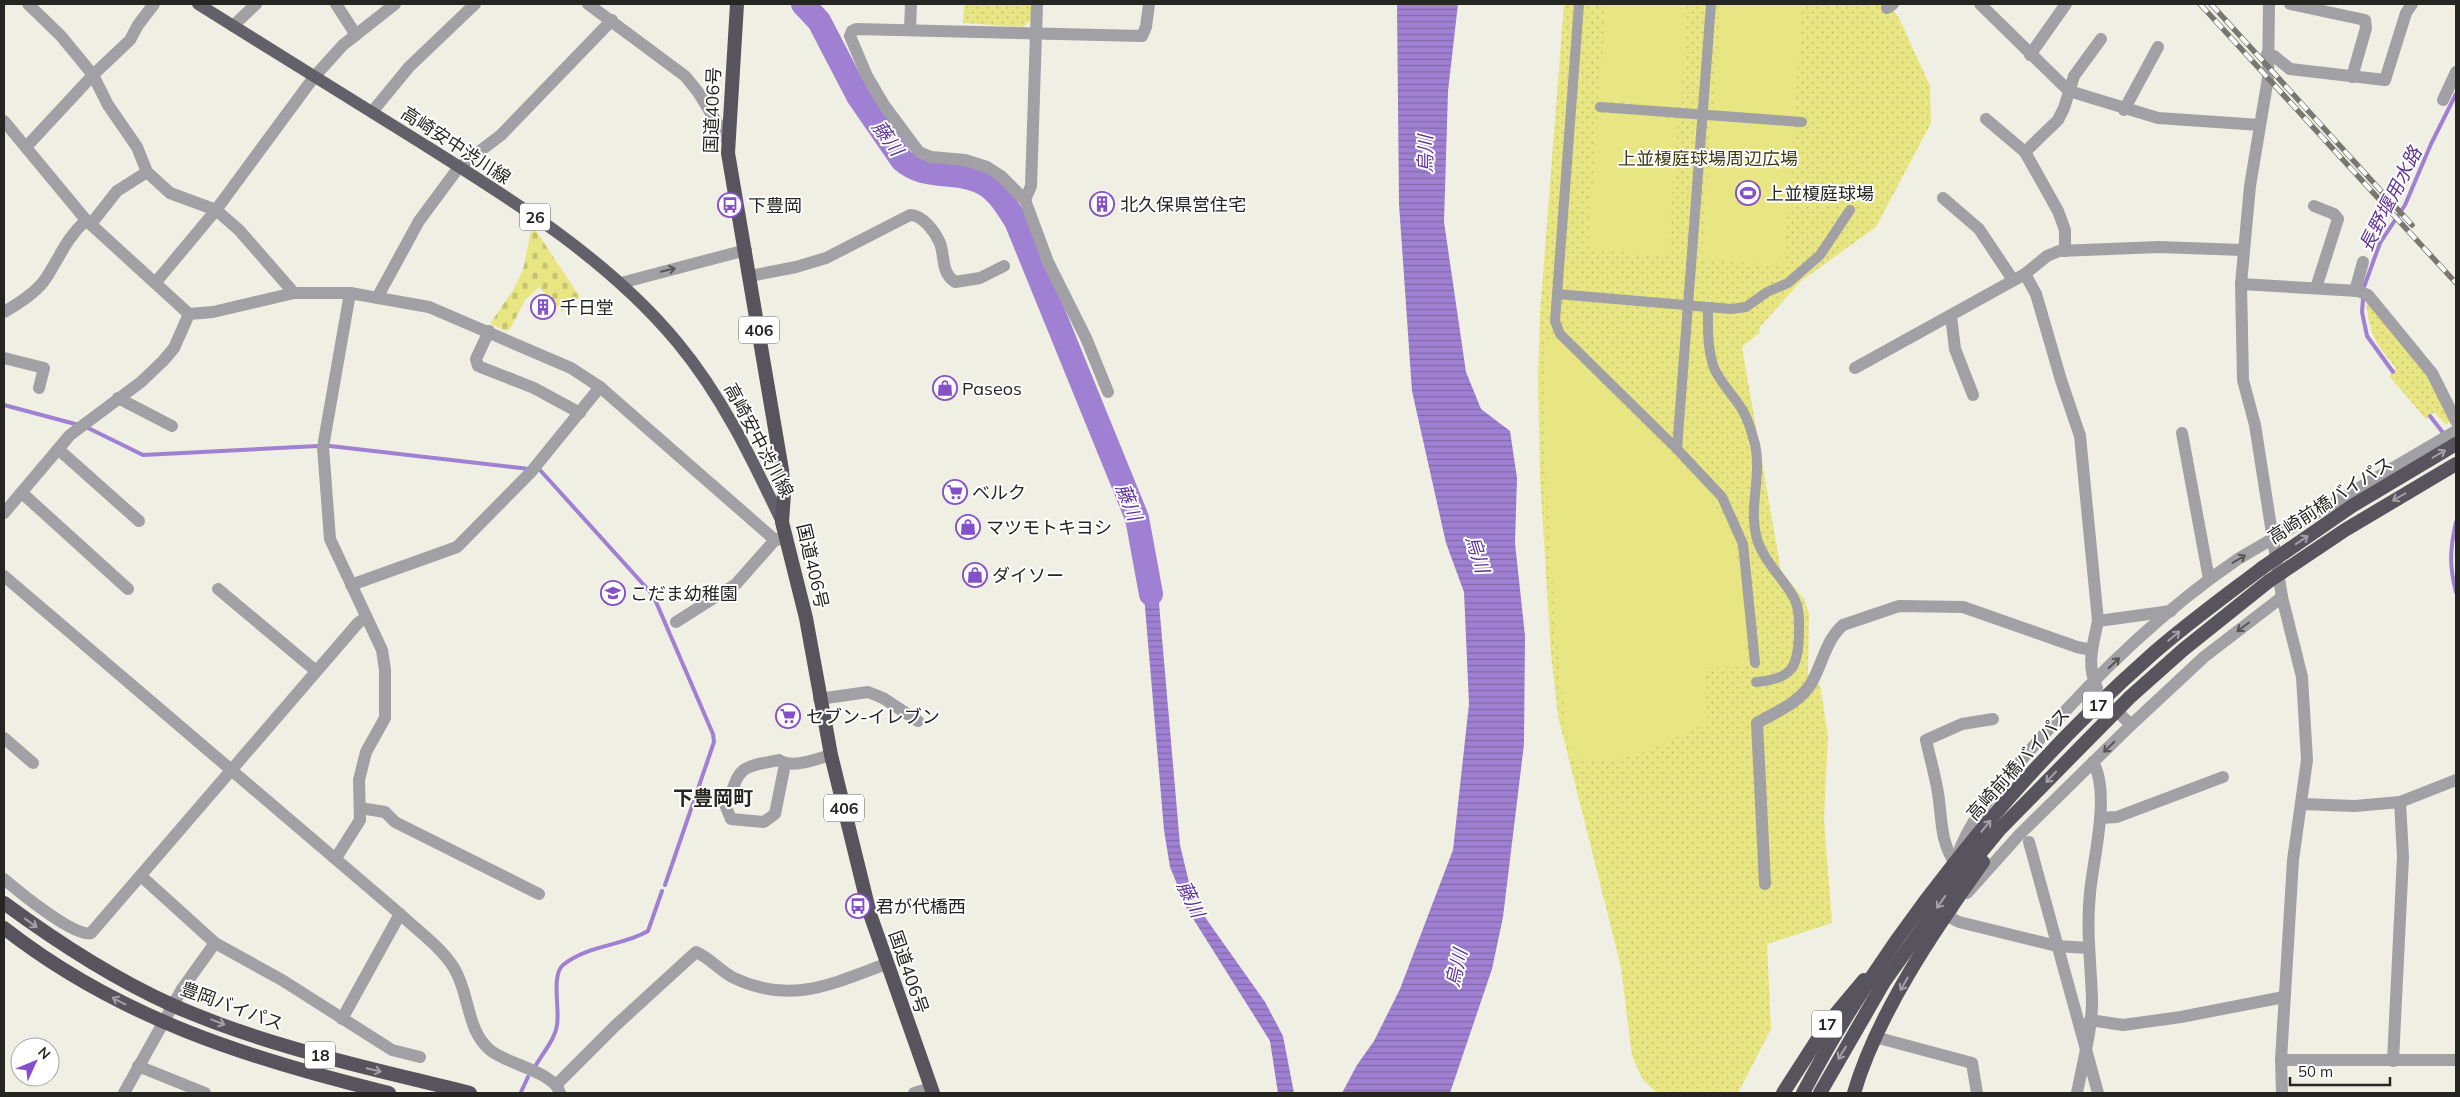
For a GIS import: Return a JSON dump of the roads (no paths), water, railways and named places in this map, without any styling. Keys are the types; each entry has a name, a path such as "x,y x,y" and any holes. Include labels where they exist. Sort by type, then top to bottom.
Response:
{"highway":[{"name":"国道406号","path":"737,4 728,139 736,204 746,250 782,470 784,493 781,539 806,618 819,699 831,755 870,914 886,964 932,1090"},
{"name":"高崎前橋バイパス","path":"1803,1093 1838,1030 1882,963 1955,863 2011,797 2079,723 2149,657 2262,568 2455,432"},
{"name":"高崎前橋バイパス","path":"1820,1093 1884,982 1948,892 2000,829 2130,698 2184,649 2269,581 2345,530 2456,464"},
{"name":"17","path":"1854,1093 1875,1037 1945,915 2030,799"},
{"name":"豊岡バイパス","path":"4,903 58,942 105,970 173,1005 244,1032 314,1054 470,1093"},
{"path":"1858,1029 1920,943 1945,915"},
{"name":"18","path":"4,928 81,980 162,1023 236,1051 389,1093"},
{"name":"17","path":"1783,1093 1828,1023 1856,987 1882,963"}],"main road":[{"name":"高崎安中渋川線","path":"198,4 459,167 543,223 621,283 677,342 718,398 743,442 782,522"}],"street":[{"path":"28,4 61,36 93,75 108,105 137,146 147,172 170,193 216,210 239,230 294,293"},
{"path":"27,146 93,75 130,40 138,25 154,4"},
{"path":"234,26 256,4"},
{"path":"336,4 356,35"},
{"path":"156,282 216,210 314,77 343,45 395,4"},
{"path":"372,112 409,67 475,4"},
{"path":"588,4 612,20 684,76 698,92 722,134 728,139"},
{"path":"910,29 911,4"},
{"path":"1025,200 1031,186 1037,4"},
{"path":"1108,392 1086,338 1048,262 1025,200 1000,176 987,167 965,160 931,158 919,152 884,105 859,60 850,36 852,31 856,29 910,29 1142,36 1146,27 1148,4"},
{"path":"1579,4 1555,321 1560,334 1677,449 1722,497 1743,544 1755,663"},
{"path":"1677,449 1711,4"},
{"path":"1980,4 2069,91 2124,110 2158,118 2260,125"},
{"path":"2030,54 2066,4"},
{"path":"2269,4 2268,78 2243,250 2241,284 2243,380 2255,424 2282,597 2302,677 2307,760 2293,860 2281,1060 2282,1093"},
{"path":"2290,4 2365,20 2366,28 2352,77"},
{"path":"2267,54 2274,56 2290,69 2385,80 2406,13 2412,4"},
{"path":"376,298 419,221 459,167 501,135 612,20"},
{"path":"2025,152 2058,120 2074,76 2101,39"},
{"path":"2124,110 2158,47"},
{"path":"2443,100 2456,72"},
{"path":"1600,107 1802,122"},
{"path":"1986,119 2025,152 2058,211 2065,230 2065,251"},
{"path":"4,121 27,146 88,222 189,314 213,312 294,293 350,293 429,307 489,331 571,368 600,387 781,539 736,584 676,622"},
{"path":"4,312 43,282 70,235 88,222 117,191 147,172"},
{"path":"1943,198 1979,229 2013,280"},
{"path":"2314,206 2334,214 2338,218 2316,288"},
{"path":"1558,294 1731,310 1746,307 1767,292 1788,283 1820,255 1850,210"},
{"path":"750,276 796,267 826,258 910,215 916,215 923,219 939,241 948,276 955,282 980,278 1004,266"},
{"path":"1855,368 2025,274 2047,256 2065,251 2159,247 2243,250"},
{"path":"621,283 746,250"},
{"path":"2360,292 2363,262"},
{"path":"2025,274 2036,294 2061,380 2080,436 2098,621 2090,662 2096,686"},
{"path":"1955,863 1964,836 1999,786 2057,718 2096,686 2171,611 2209,579 2238,559 2272,541 2365,483 2455,432 2432,372 2360,292 2241,284"},
{"path":"336,858 360,820 359,780 366,752 385,718 385,670 382,650 330,539 324,446 350,293"},
{"path":"1708,307 1708,336 1714,367 1722,384 1745,415 1755,446 1758,475 1754,516 1756,535 1761,550 1796,602 1799,616 1798,655 1793,667 1784,676 1774,680 1756,682"},
{"path":"4,513 78,429 141,382 163,361 174,348 189,314"},
{"path":"1951,316 1955,348 1973,395"},
{"path":"489,331 476,359 478,366 534,388 580,413"},
{"path":"4,358 44,368 39,388"},
{"path":"351,585 457,547 531,472 600,387"},
{"path":"118,398 172,426"},
{"path":"2182,434 2209,579"},
{"path":"58,450 139,521"},
{"path":"22,493 128,589"},
{"path":"4,577 400,914 446,958 454,969 480,1040 500,1057 540,1074 560,1090 615,1026 696,952 736,979 755,985 795,991 822,988 886,964"},
{"path":"218,590 316,671"},
{"path":"2088,948 2057,946 1958,922 1945,915 2019,835 2093,762 2127,721 2204,657 2282,597"},
{"path":"1765,884 1757,723 1788,706 1803,694 1812,682 1828,644 1836,631 1843,625 1899,606 1963,607 2077,648 2092,650"},
{"path":"2098,621 2171,611"},
{"path":"4,879 24,896 79,933 91,934 316,671 366,617"},
{"path":"819,699 868,692 883,698 918,721"},
{"path":"1955,863 1948,854 1942,836 1938,793 1926,740 1962,724 1993,719"},
{"path":"4,738 33,763"},
{"path":"785,764 775,814 764,822 731,819 726,807 738,775 746,766 779,760 785,764 805,762 831,755"},
{"path":"2078,1093 2092,1002 2088,948 2090,892 2096,862 2100,818 2099,784 2097,770 2093,762"},
{"path":"2100,818 2116,817 2223,777"},
{"path":"2302,804 2355,806 2400,802 2456,780"},
{"path":"2393,1061 2403,857 2400,802"},
{"path":"360,808 385,812 395,822 539,894"},
{"path":"2029,842 2098,1093"},
{"path":"141,876 215,943 282,980 392,1050 420,1057"},
{"path":"342,1018 400,914"},
{"path":"124,1093 162,1023 215,943"},
{"path":"2090,1020 2122,1025 2181,1017 2284,997"},
{"path":"1875,1037 1972,1063 1977,1093"},
{"path":"2281,1060 2456,1060"},
{"path":"138,1066 205,1093"},
{"path":"914,1093 932,1090"}],"water":[{"name":"烏川","path":"1397,4 1458,4 1448,91 1444,222 1466,372 1481,409 1510,431 1517,478 1515,543 1525,636 1524,744 1503,917 1492,969 1450,1093 1342,1093 1357,1065 1374,1041 1400,989 1453,850 1469,704 1464,592 1446,543 1412,391 1399,204"},
{"path":"1147,561 1158,592 1180,845 1192,895 1207,920 1265,1002 1283,1036 1294,1093 1278,1093 1270,1041 1187,909 1170,867 1164,830 1142,572"}],"waterway":[{"name":"藤川","path":"803,4 819,21 858,96 902,160 911,166 931,173 962,176 983,183 997,194 1016,221 1137,518 1151,594"},
{"name":"長野堰用水路","path":"2393,372 2367,336 2362,312 2364,287 2380,243 2405,205 2431,144 2456,94"},
{"path":"4,405 79,425"},
{"name":"長野堰用水路","path":"2430,416 2444,434"},
{"path":"86,427 143,455 318,446"},
{"path":"330,446 529,469"},
{"path":"536,470 540,470 653,595 713,734 714,742 665,885"},
{"name":"長野堰用水路","path":"2456,522 2451,557 2456,592"},
{"path":"536,1065 556,1030 558,1019 557,976 559,970 563,965 583,953 628,940 648,931 662,891"},
{"path":"521,1092 528,1077"}],"railway":[{"path":"2200,4 2456,283"},
{"path":"2211,4 2412,225"}],"place":[{"name":"上並榎庭球場","path":"1748,193"},
{"name":"北久保県営住宅","path":"1102,204"},
{"name":"下豊岡","path":"730,205"},
{"name":"千日堂","path":"543,307"},
{"name":"Paseos","path":"945,388"},
{"name":"ベルク","path":"955,492"},
{"name":"マツモトキヨシ","path":"968,527"},
{"name":"ダイソー","path":"975,575"},
{"name":"こだま幼稚園","path":"613,593"},
{"name":"セブン-イレブン","path":"788,716"},
{"name":"君が代橋西","path":"858,906"}],"district":[{"name":"下豊岡町","path":"713,797"}],"park label":[{"name":"上並榎庭球場周辺広場","path":"1708,158"}]}
